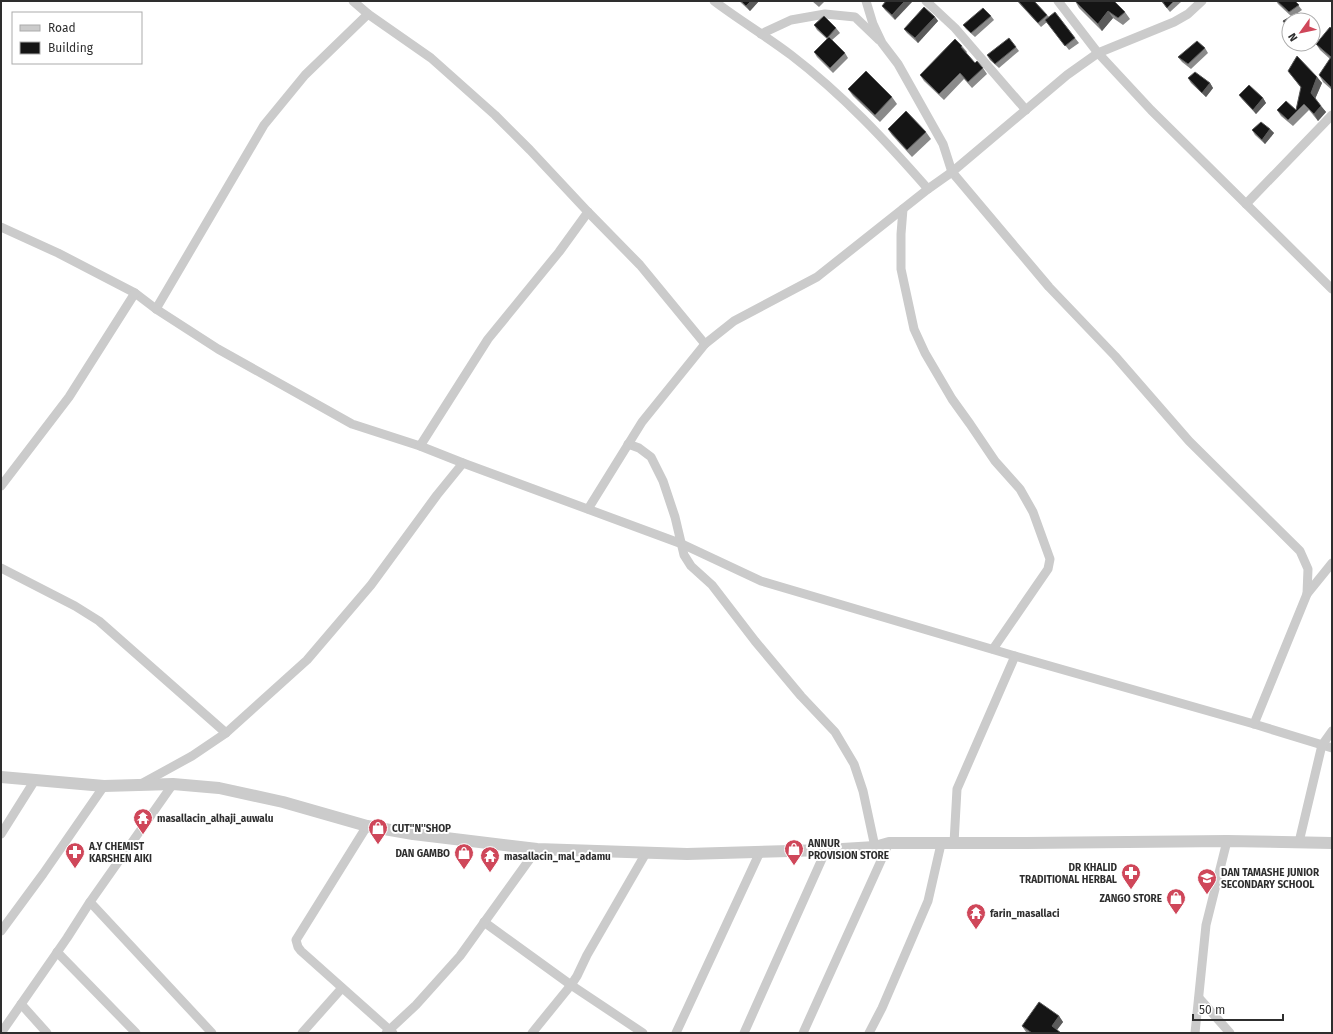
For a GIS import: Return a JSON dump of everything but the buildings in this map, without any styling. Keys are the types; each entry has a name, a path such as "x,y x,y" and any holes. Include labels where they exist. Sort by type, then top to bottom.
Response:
{"street":[{"path":"353,1 368,14 430,58 490,110 640,265 704,344"},
{"path":"714,1 791,55 818,77 866,121 928,189"},
{"path":"866,1 873,24 882,43"},
{"path":"926,1 955,28 1026,110"},
{"path":"1058,1 1098,53 1151,110 1332,289"},
{"path":"588,509 642,422 704,344 734,321 817,277 928,189 952,172 1067,75 1098,53 1174,22 1188,14 1202,1"},
{"path":"156,309 264,125 305,74 368,14"},
{"path":"761,34 791,20 825,14 855,17 882,43 898,64 943,144 952,172 1049,287 1114,356 1189,441 1300,551 1308,568 1306,594 1254,724"},
{"path":"1246,204 1332,115"},
{"path":"903,209 900,234 901,269 914,329 922,347 952,398 995,461 1020,489 1033,512 1050,559 1048,569 993,649"},
{"path":"420,446 488,339 559,252 588,212"},
{"path":"1,227 58,253 135,293 156,309 218,349 352,424 420,446 682,544 761,581 1332,748"},
{"path":"1,486 69,397 135,293"},
{"path":"628,444 639,448 651,457 663,481 675,517 684,555 691,566 712,586 801,696 835,732 854,764 863,791 876,847"},
{"path":"141,784 192,756 226,733 307,660 371,585 437,495 463,463"},
{"path":"1306,594 1332,563"},
{"path":"1,568 99,620 226,733"},
{"path":"954,843 957,789 1015,656"},
{"path":"1299,842 1322,745 1332,731"},
{"path":"1,777 104,786 173,784 219,788 276,800 366,826 413,834 536,849 687,854 826,850 876,847 889,843 941,844 1228,841 1332,843"},
{"path":"1,834 35,780"},
{"path":"2,1033 90,902 173,784"},
{"path":"1,931 104,786"},
{"path":"366,826 296,940 301,951 389,1032 421,1000 460,956 536,849"},
{"path":"1196,1033 1206,925 1228,841"},
{"path":"803,1033 889,843"},
{"path":"869,1033 882,1008 928,901 941,844"},
{"path":"744,1033 826,850"},
{"path":"676,1033 760,852"},
{"path":"532,1033 571,986 646,853"},
{"path":"90,902 212,1033"},
{"path":"484,922 571,986 642,1033"},
{"path":"57,952 136,1033"},
{"path":"302,1033 342,988"},
{"path":"1199,998 1230,1033"},
{"path":"21,1004 47,1033"}],"place":[{"name":"masallacin_alhaji_auwalu","path":"143,835"},
{"name":"CUT''N''SHOP","path":"378,845"},
{"name":"ANNUR PROVISION STORE","path":"794,866"},
{"name":"A.Y CHEMIST KARSHEN AIKI","path":"75,869"},
{"name":"DAN GAMBO","path":"464,870"},
{"name":"masallacin_mal_adamu","path":"490,873"},
{"name":"DR KHALID TRADITIONAL HERBAL","path":"1131,890"},
{"name":"DAN TAMASHE JUNIOR SECONDARY SCHOOL","path":"1207,895"},
{"name":"ZANGO STORE","path":"1176,915"},
{"name":"farin_masallaci","path":"976,930"}]}
